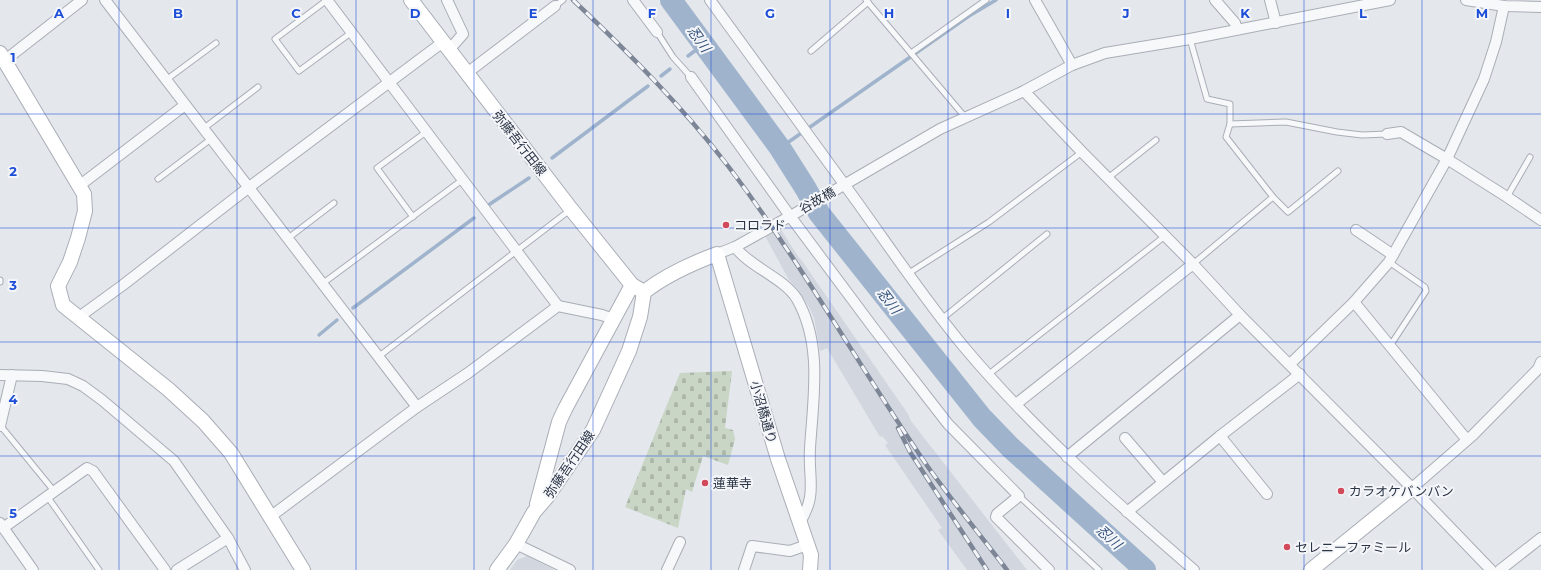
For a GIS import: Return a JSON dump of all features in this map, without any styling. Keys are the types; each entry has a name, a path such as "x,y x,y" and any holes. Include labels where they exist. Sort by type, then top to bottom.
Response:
{"street":[{"path":"82,0 2,57 84,194 85,211 70,262 58,286 63,304 168,389 203,421 231,453 303,570"},
{"path":"105,0 417,408"},
{"path":"327,0 388,83 558,306 602,315 613,319"},
{"name":"弥藤吾行田線","path":"411,0 571,209 632,284 644,292 640,317 629,351 593,430 547,497 534,512 516,544 496,570"},
{"path":"79,317 388,83 463,34 447,0"},
{"path":"633,0 657,32"},
{"path":"710,0 843,186 964,346 1016,404 1067,457 1127,512 1194,570"},
{"path":"1035,0 1072,65"},
{"path":"1215,0 1235,23 1237,29"},
{"path":"1270,0 1276,23"},
{"name":"谷故橋","path":"717,254 735,247 940,129 1024,91 1072,65 1105,53 1190,39 1390,0"},
{"path":"1466,0 1504,6 1541,7"},
{"path":"467,73 559,3"},
{"path":"1290,364 1354,302 1391,258 1447,159 1484,79 1496,42 1504,6"},
{"path":"690,77 875,330 948,424 1019,496 997,514 996,517 1049,570"},
{"path":"1024,91 1193,264 1240,315 1300,374 1491,570"},
{"path":"79,186 185,105"},
{"path":"1387,134 1401,132 1508,197 1541,220"},
{"path":"1356,230 1391,258"},
{"path":"735,247 744,257 786,288 796,298 807,323 812,343 815,372 810,451 812,484 809,506 799,524"},
{"path":"644,292 675,271 717,254"},
{"name":"小沼橋通り","path":"717,254 778,459 799,524 811,555 810,570"},
{"path":"1016,404 1193,264"},
{"name":"弥藤吾行田線","path":"534,512 559,422 632,284"},
{"path":"1354,302 1467,440"},
{"path":"270,517 558,306"},
{"path":"1067,457 1240,315"},
{"path":"1311,570 1412,488 1467,440 1540,368"},
{"path":"1127,512 1220,436 1300,374"},
{"path":"0,426 12,375"},
{"path":"0,376 12,375 68,379 83,386 102,400 174,461 228,538 245,570"},
{"path":"1220,436 1267,494"},
{"path":"1125,438 1163,482"},
{"path":"33,570 1,527 87,468 93,471 165,570"},
{"path":"177,570 228,538"},
{"path":"1500,570 1541,538"},
{"path":"667,570 680,542"},
{"path":"516,544 570,570"},
{"path":"744,570 752,546 790,551 807,545"}],"lane":[{"path":"327,0 275,39 299,71 352,32"},
{"path":"911,53 986,0"},
{"path":"811,51 867,1 965,117"},
{"path":"657,32 673,57 690,77"},
{"path":"1190,39 1207,99 1230,104 1230,124 1226,137 1273,197 1288,212 1338,171"},
{"path":"166,80 216,42"},
{"path":"203,129 258,87"},
{"path":"1230,124 1286,122 1337,132 1387,134"},
{"path":"413,217 376,168 426,132"},
{"path":"158,179 211,139"},
{"path":"1108,178 1156,140"},
{"path":"909,273 989,222 1082,152"},
{"path":"1508,197 1530,157"},
{"path":"322,284 462,180"},
{"path":"1193,264 1273,197"},
{"path":"287,239 334,203"},
{"path":"378,357 571,209"},
{"path":"943,318 1047,234"},
{"path":"989,374 1165,236"},
{"path":"1390,346 1426,291 1425,287 1391,258"},
{"path":"0,426 51,493 99,570"},
{"path":"1019,496 1099,570"}],"shaded area":[{"path":"780,228 799,258 908,414 911,421 1027,570 967,570 938,530 942,528 885,445 888,443 882,436 880,437 827,348 820,351 814,318 809,307 797,288 789,280 765,236"},
{"path":"527,556 555,570 510,570 517,560"}],"green space":[{"path":"732,371 725,428 733,430 735,439 728,465 703,456 692,492 686,489 678,528 625,507 680,373"}],"waterway":[{"name":"忍川","path":"671,0 780,148 806,189 819,213 982,418 1010,447 1145,570"},
{"path":"780,148 969,16 996,0"},
{"path":"688,56 704,44"},
{"path":"661,76 670,69"},
{"path":"552,158 648,86"},
{"path":"487,206 529,178"},
{"path":"353,308 474,218"},
{"path":"319,335 337,320"}],"railway":[{"path":"573,0 654,80 692,122 728,166 755,202 805,277 928,467 1007,570"},
{"path":"898,428 910,452 987,570"}],"place":[{"name":"コロラド","path":"726,225"},
{"name":"蓮華寺","path":"705,483"},
{"name":"カラオケバンバン","path":"1341,491"},
{"name":"セレニーファミール","path":"1287,547"}]}
